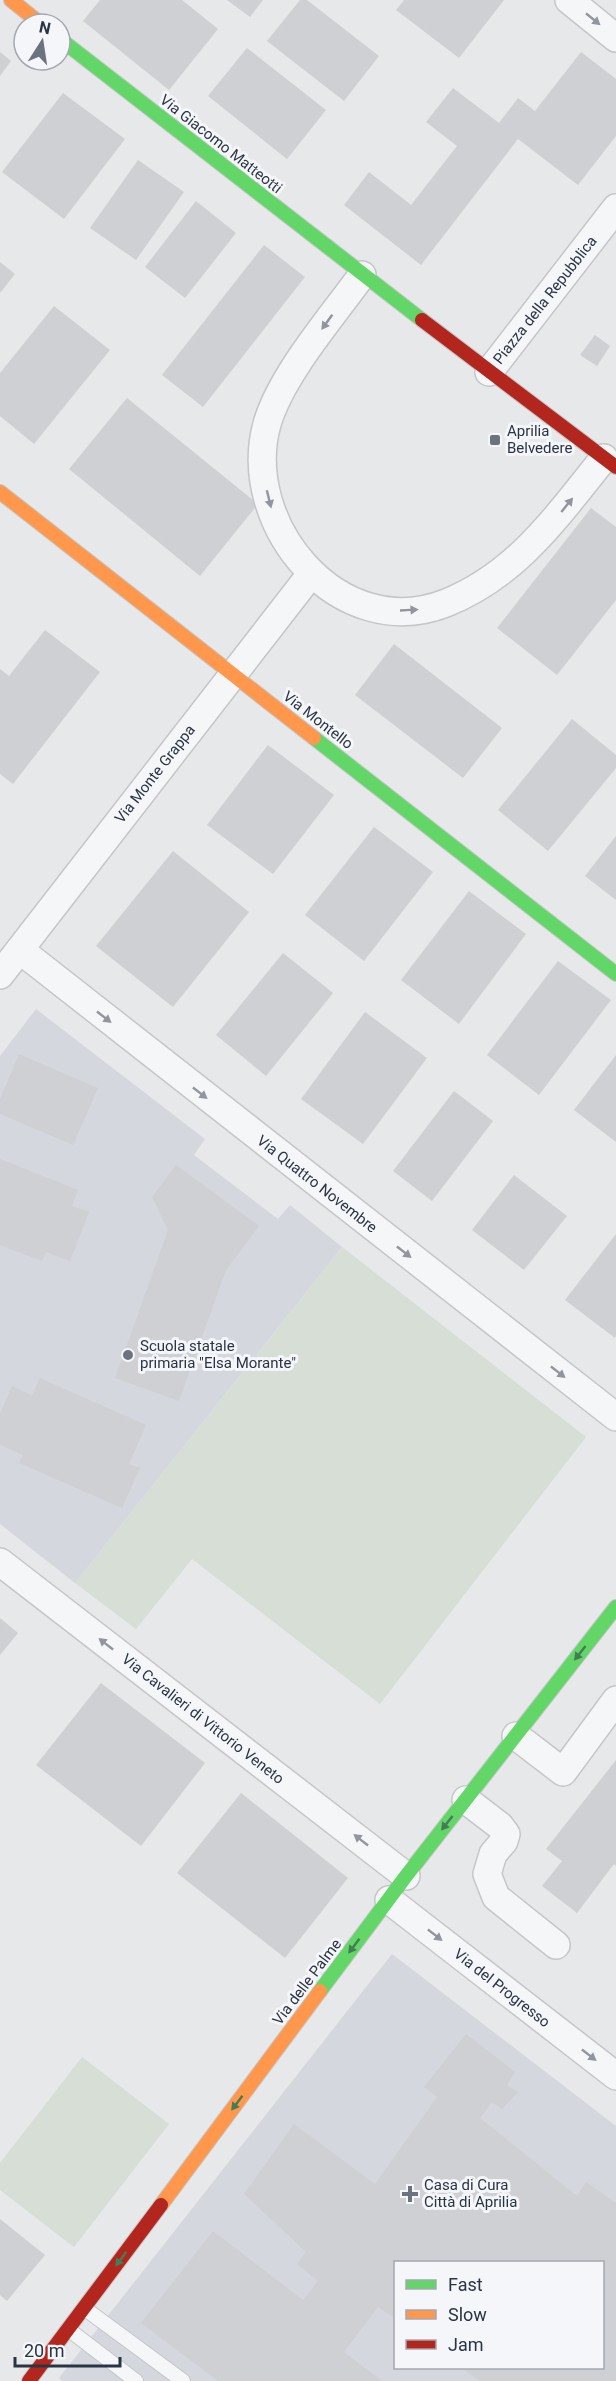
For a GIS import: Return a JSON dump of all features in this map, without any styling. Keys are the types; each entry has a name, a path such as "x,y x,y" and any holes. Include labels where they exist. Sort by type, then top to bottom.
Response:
{"street":[{"path":"11,0 26,12"},
{"path":"569,0 616,38"},
{"name":"Via Giacomo Matteotti","path":"72,48 362,275"},
{"name":"Piazza della Repubblica","path":"489,372 609,218"},
{"name":"Piazza della Repubblica","path":"362,275 489,372 610,462 508,568 489,582 445,603 406,611 372,607 337,593 311,573 290,549 277,526 265,479 264,442 267,423 288,378 362,275"},
{"name":"Via Montello","path":"0,492 616,974"},
{"name":"Via Monte Grappa","path":"0,975 311,573"},
{"name":"Via Quattro Novembre","path":"20,950 616,1417"},
{"name":"Via Cavalieri di Vittorio Veneto","path":"0,1562 406,1876"},
{"name":"Via delle Palme","path":"30,2381 406,1876 616,1607"},
{"path":"516,1736 563,1772 616,1700"},
{"path":"466,1800 500,1826 506,1834 504,1841 493,1854 487,1874 496,1897 556,1945"},
{"name":"Via del Progresso","path":"389,1900 616,2076"}],"lane":[{"path":"84,2308 183,2381"},
{"path":"68,2329 136,2381"}],"shaded area":[{"name":"Scuola statale primaria \"Elsa Morante\"","path":"36,1009 205,1139 194,1155 278,1219 290,1205 342,1247 75,1583 0,1524 0,1056"},
{"path":"342,1247 586,1437 380,1704 192,1559 136,1629 75,1583"},
{"name":"Casa di Cura Città di Aprilia","path":"392,1954 616,2126 616,2381 62,2381 59,2378"},
{"path":"82,2057 169,2124 74,2247 0,2190 0,2163"}],"building":[{"path":"100,0 182,0 218,29 169,90 83,21"},
{"path":"227,0 263,0 250,17"},
{"path":"300,0 307,0 379,56 344,101 267,41"},
{"path":"404,0 504,0 459,58 396,10"},
{"path":"247,48 326,110 287,159 208,96"},
{"path":"0,52 11,61 0,76"},
{"path":"581,52 616,79 616,136 578,185 518,139 421,265 344,205 369,172 411,205 457,146 426,122 453,88 499,123 518,98 535,111"},
{"path":"63,93 125,139 64,219 2,172"},
{"path":"138,160 184,192 136,260 90,228"},
{"path":"196,201 236,233 185,298 145,267"},
{"path":"264,245 305,277 203,407 162,375"},
{"path":"0,262 15,274 0,293"},
{"path":"54,306 110,350 34,444 0,416 0,373"},
{"path":"595,335 610,346 597,366 580,355"},
{"path":"127,398 258,504 200,576 69,469"},
{"path":"591,508 616,527 616,600 557,675 497,628"},
{"path":"45,630 100,672 13,784 0,774 0,669 9,676"},
{"path":"394,644 502,728 463,778 355,695"},
{"path":"572,719 616,755 616,768 548,851 498,810"},
{"path":"268,745 334,795 273,874 207,825"},
{"path":"374,827 433,872 364,961 305,915"},
{"path":"616,836 616,900 585,876"},
{"path":"173,851 249,912 173,1007 96,946"},
{"path":"469,891 526,934 459,1024 401,980"},
{"path":"283,953 333,993 266,1076 216,1035"},
{"path":"558,961 611,1000 539,1095 487,1055"},
{"path":"365,1012 427,1058 363,1144 301,1099"},
{"path":"19,1054 98,1088 73,1145 0,1114 0,1099"},
{"path":"616,1055 616,1142 574,1110"},
{"path":"454,1091 493,1121 432,1201 393,1171"},
{"path":"0,1159 78,1190 72,1206 89,1212 70,1261 46,1252 42,1261 0,1245"},
{"path":"176,1165 259,1226 226,1270 179,1401 115,1378 168,1230 152,1197"},
{"path":"514,1175 567,1216 524,1270 472,1230"},
{"path":"616,1234 616,1336 615,1338 565,1300"},
{"path":"40,1378 146,1425 129,1464 140,1468 122,1508 19,1463 23,1455 0,1445 0,1414 12,1386 32,1395"},
{"path":"0,1618 18,1633 0,1655"},
{"path":"101,1683 205,1763 141,1846 36,1765"},
{"path":"616,1760 616,1866 614,1864 577,1913 542,1886 562,1861 546,1849"},
{"path":"241,1793 348,1878 285,1958 177,1873"},
{"path":"466,2034 515,2072 507,2085 518,2092 502,2109 492,2102 480,2118 577,2196 586,2182 616,2203 616,2381 480,2381 463,2369 604,2369 604,2261 394,2261 394,2318 378,2307 344,2352 382,2381 218,2381 141,2323 213,2231 303,2300 318,2281 297,2264 306,2252 244,2194 294,2124 375,2184 437,2097 424,2087"},
{"path":"0,2219 45,2255 7,2301 0,2295"}],"traffic: fast":[{"path":"72,48 422,320"},
{"path":"314,738 616,974"},
{"path":"320,1991 406,1876 616,1607"}],"traffic: slow":[{"path":"11,0 26,12"},
{"path":"0,492 314,738"},
{"path":"161,2205 320,1991"}],"traffic: jam":[{"path":"422,320 616,467"},
{"path":"29,2381 161,2205"}],"place":[{"name":"Aprilia Belvedere","path":"495,440"},
{"name":"Scuola statale primaria \"Elsa Morante\"","path":"128,1355"},
{"name":"Casa di Cura Città di Aprilia","path":"410,2194"}]}
